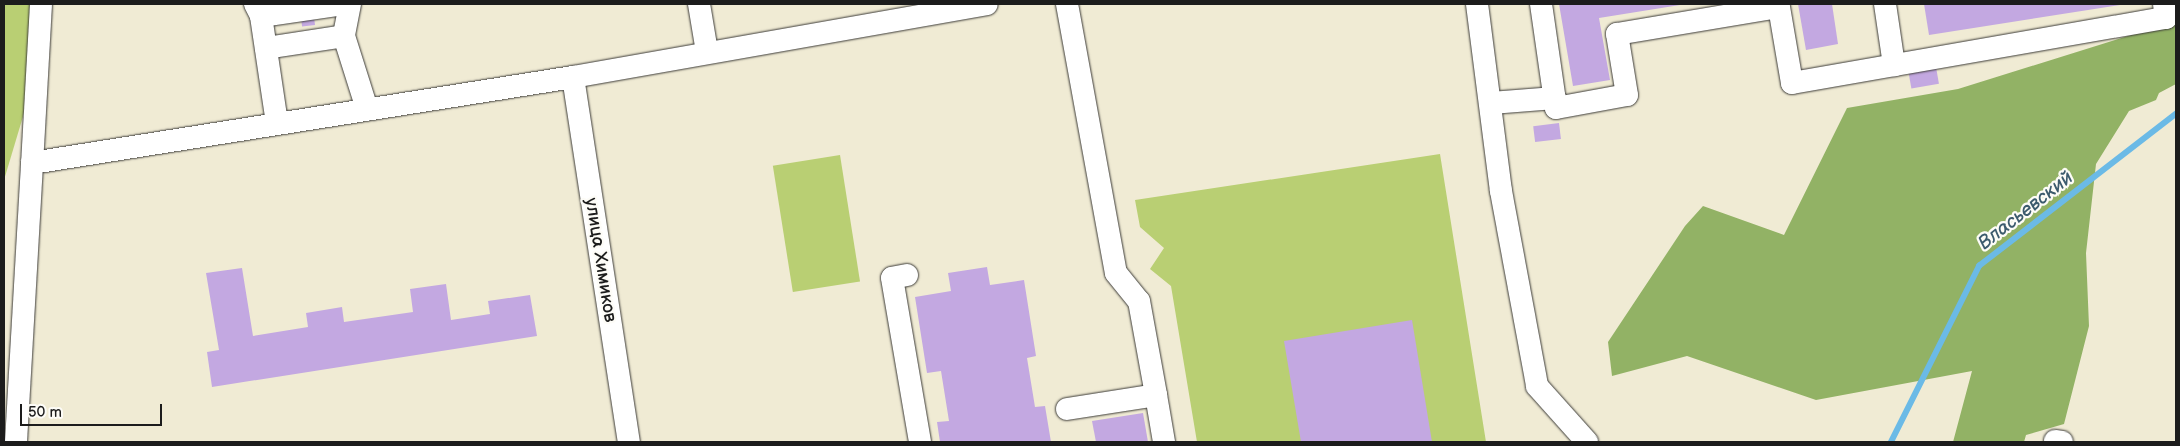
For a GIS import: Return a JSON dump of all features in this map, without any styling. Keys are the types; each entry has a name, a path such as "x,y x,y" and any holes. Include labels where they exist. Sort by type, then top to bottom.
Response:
{"street":[{"path":"16,442 41,4"},
{"path":"277,123 266,48 258,10 343,4"},
{"path":"350,4 344,36 367,109"},
{"path":"699,4 707,52"},
{"path":"32,163 573,77 987,4"},
{"path":"1067,4 1116,273 1139,301 1164,442"},
{"path":"1477,4 1501,191 1537,386 1587,442"},
{"path":"1541,4 1556,108 1627,95 1617,34 1779,7 1792,83 2166,18 2164,4"},
{"path":"1885,4 1894,65"},
{"path":"266,48 344,36"},
{"name":"улица Химиков","path":"573,77 629,442"},
{"path":"1491,103 1555,98"},
{"path":"907,275 892,278 920,442"},
{"path":"1067,409 1156,395"}],"green space":[{"path":"4,4 40,4 39,63 4,180"},
{"path":"2161,4 2176,4 2176,84 2159,93 2156,100 2129,111 2096,164 2086,253 2089,326 2064,424 2026,435 2024,442 1953,442 1972,371 1816,400 1687,356 1612,376 1608,342 1685,226 1703,206 1784,235 1847,108 1958,89 2163,25"},
{"path":"1440,154 1486,442 1197,442 1171,286 1150,269 1164,248 1140,227 1135,200"},
{"path":"840,155 860,281 793,292 773,166"}],"building":[{"path":"1559,4 1680,5 1599,18 1610,80 1573,86"},
{"path":"1798,4 1832,4 1838,44 1806,50"},
{"path":"1924,4 2120,4 2120,5 1929,35"},
{"path":"314,17 315,25 302,27 301,19"},
{"path":"1936,67 1939,84 1911,89 1908,72"},
{"path":"1559,123 1561,139 1535,142 1533,126"},
{"path":"987,267 990,285 1024,280 1036,356 1027,358 1035,407 1045,406 1051,442 940,442 937,422 949,421 941,371 927,373 915,297 951,291 948,273"},
{"path":"242,268 253,336 308,327 306,313 342,307 344,322 413,312 410,289 446,284 451,320 490,314 488,301 530,295 537,336 212,387 207,352 219,350 206,273"},
{"path":"1412,320 1432,442 1301,442 1284,341"},
{"path":"1143,413 1148,442 1096,442 1092,421"}],"waterway":[{"name":"Власьевский","path":"1891,442 1979,266 2176,114"}]}
